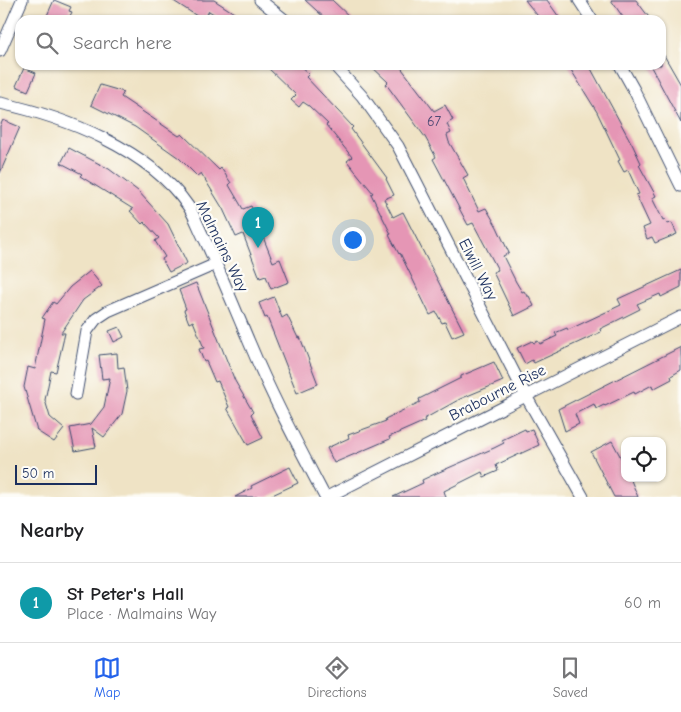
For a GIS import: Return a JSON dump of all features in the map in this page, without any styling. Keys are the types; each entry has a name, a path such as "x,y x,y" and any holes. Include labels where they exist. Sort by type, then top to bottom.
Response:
{"street":[{"path":"16,15 22,0"},
{"path":"260,0 279,15"},
{"path":"579,0 589,15"},
{"path":"0,51 15,16"},
{"name":"Elwill Way","path":"339,70 362,96 398,146 526,396 583,497"},
{"path":"623,70 681,186"},
{"name":"Malmains Way","path":"0,103 35,110 77,126 122,148 159,174 188,206 216,264 270,391 326,497"},
{"path":"76,394 86,331 96,319 108,311 216,264"},
{"name":"Brabourne Rise","path":"326,497 681,317"}],"building":[{"path":"54,0 71,7 69,11 72,12 70,15 47,15"},
{"path":"172,0 214,0 237,15 215,15 209,11 206,15 195,15"},
{"path":"305,0 332,0 348,15 322,15"},
{"path":"525,0 547,0 558,15 537,15"},
{"path":"611,0 636,0 647,15 622,15"},
{"path":"666,59 681,85 681,123 653,70 666,70"},
{"path":"23,70 36,73 28,91 16,86"},
{"path":"270,70 305,70 309,74 306,77 353,127 351,129 387,178 394,195 384,199 393,217 403,212 464,332 452,337 445,322 442,323 436,312 430,315 400,253 389,235 391,234 371,194 373,193 347,161 352,157 326,125 328,124 309,106 303,102 299,107 291,100 296,95"},
{"path":"375,70 403,70 434,111 445,105 453,120 447,124 451,133 447,135 449,142 468,175 463,178 479,211 486,208 497,227 509,253 503,256 522,292 524,291 529,296 534,306 514,316 493,272 498,270 473,223 468,225 433,159 436,157 425,137 386,84 388,82"},
{"path":"571,70 592,70 633,146 641,163 639,165 656,196 652,198 663,220 665,219 667,224 672,223 677,234 655,243 652,237 647,239 643,228 650,225 636,195 639,194 628,170 624,172 618,161 620,160 597,112"},
{"path":"100,85 124,92 121,97 179,136 182,134 219,170 221,168 231,183 229,185 243,209 251,206 255,214 260,212 265,224 259,227 273,262 280,259 289,282 271,289 266,276 260,278 243,234 236,237 223,209 201,173 197,176 179,158 135,127 91,105"},
{"path":"3,120 20,127 0,173 0,126"},
{"path":"69,148 109,169 138,191 168,224 187,263 169,272 162,259 165,257 155,241 159,238 130,211 133,209 80,176 82,174 61,163"},
{"path":"681,270 681,287 661,297 660,294 637,304 640,309 600,329 601,332 534,363 532,360 525,364 517,348 532,341 534,343 538,341 540,344 557,336 555,333 567,328 568,330 621,305 618,299"},
{"path":"90,271 102,286 83,300 61,333 65,333 56,372 51,371 45,400 50,417 64,429 54,442 37,431 24,387 28,367 35,369 45,319 42,318 53,302 56,304 70,287"},
{"path":"196,283 235,381 253,412 251,414 263,438 248,445 227,408 229,407 218,381 215,382 206,361 204,362 199,349 204,348 193,321 189,323 184,310 186,309 179,290"},
{"path":"274,297 282,318 287,315 298,338 300,337 318,384 297,393 267,317 265,318 259,303"},
{"path":"119,327 124,337 114,342 109,331"},
{"path":"681,347 681,370 671,376 672,379 653,389 652,385 635,394 634,392 596,409 594,404 575,414 579,424 565,431 558,409"},
{"path":"117,353 118,368 124,367 127,391 122,414 104,437 92,428 96,447 75,451 70,428 91,424 104,407 110,378 102,379 99,355"},
{"path":"494,362 503,381 460,399 424,419 425,421 389,437 390,439 334,463 327,448 349,438 348,435 386,421 385,419 420,402 419,399 461,378 461,376"},
{"path":"525,429 526,431 532,429 539,445 496,465 498,471 484,477 482,472 444,491 446,497 393,497 423,483 422,480 504,443 502,440"},
{"path":"612,441 621,458 621,482 632,482 638,497 614,497 591,452"},
{"path":"290,467 298,483 268,497 235,497 252,488 251,486"}],"place":[{"name":"St Peter's Hall","path":"258,248"}]}
